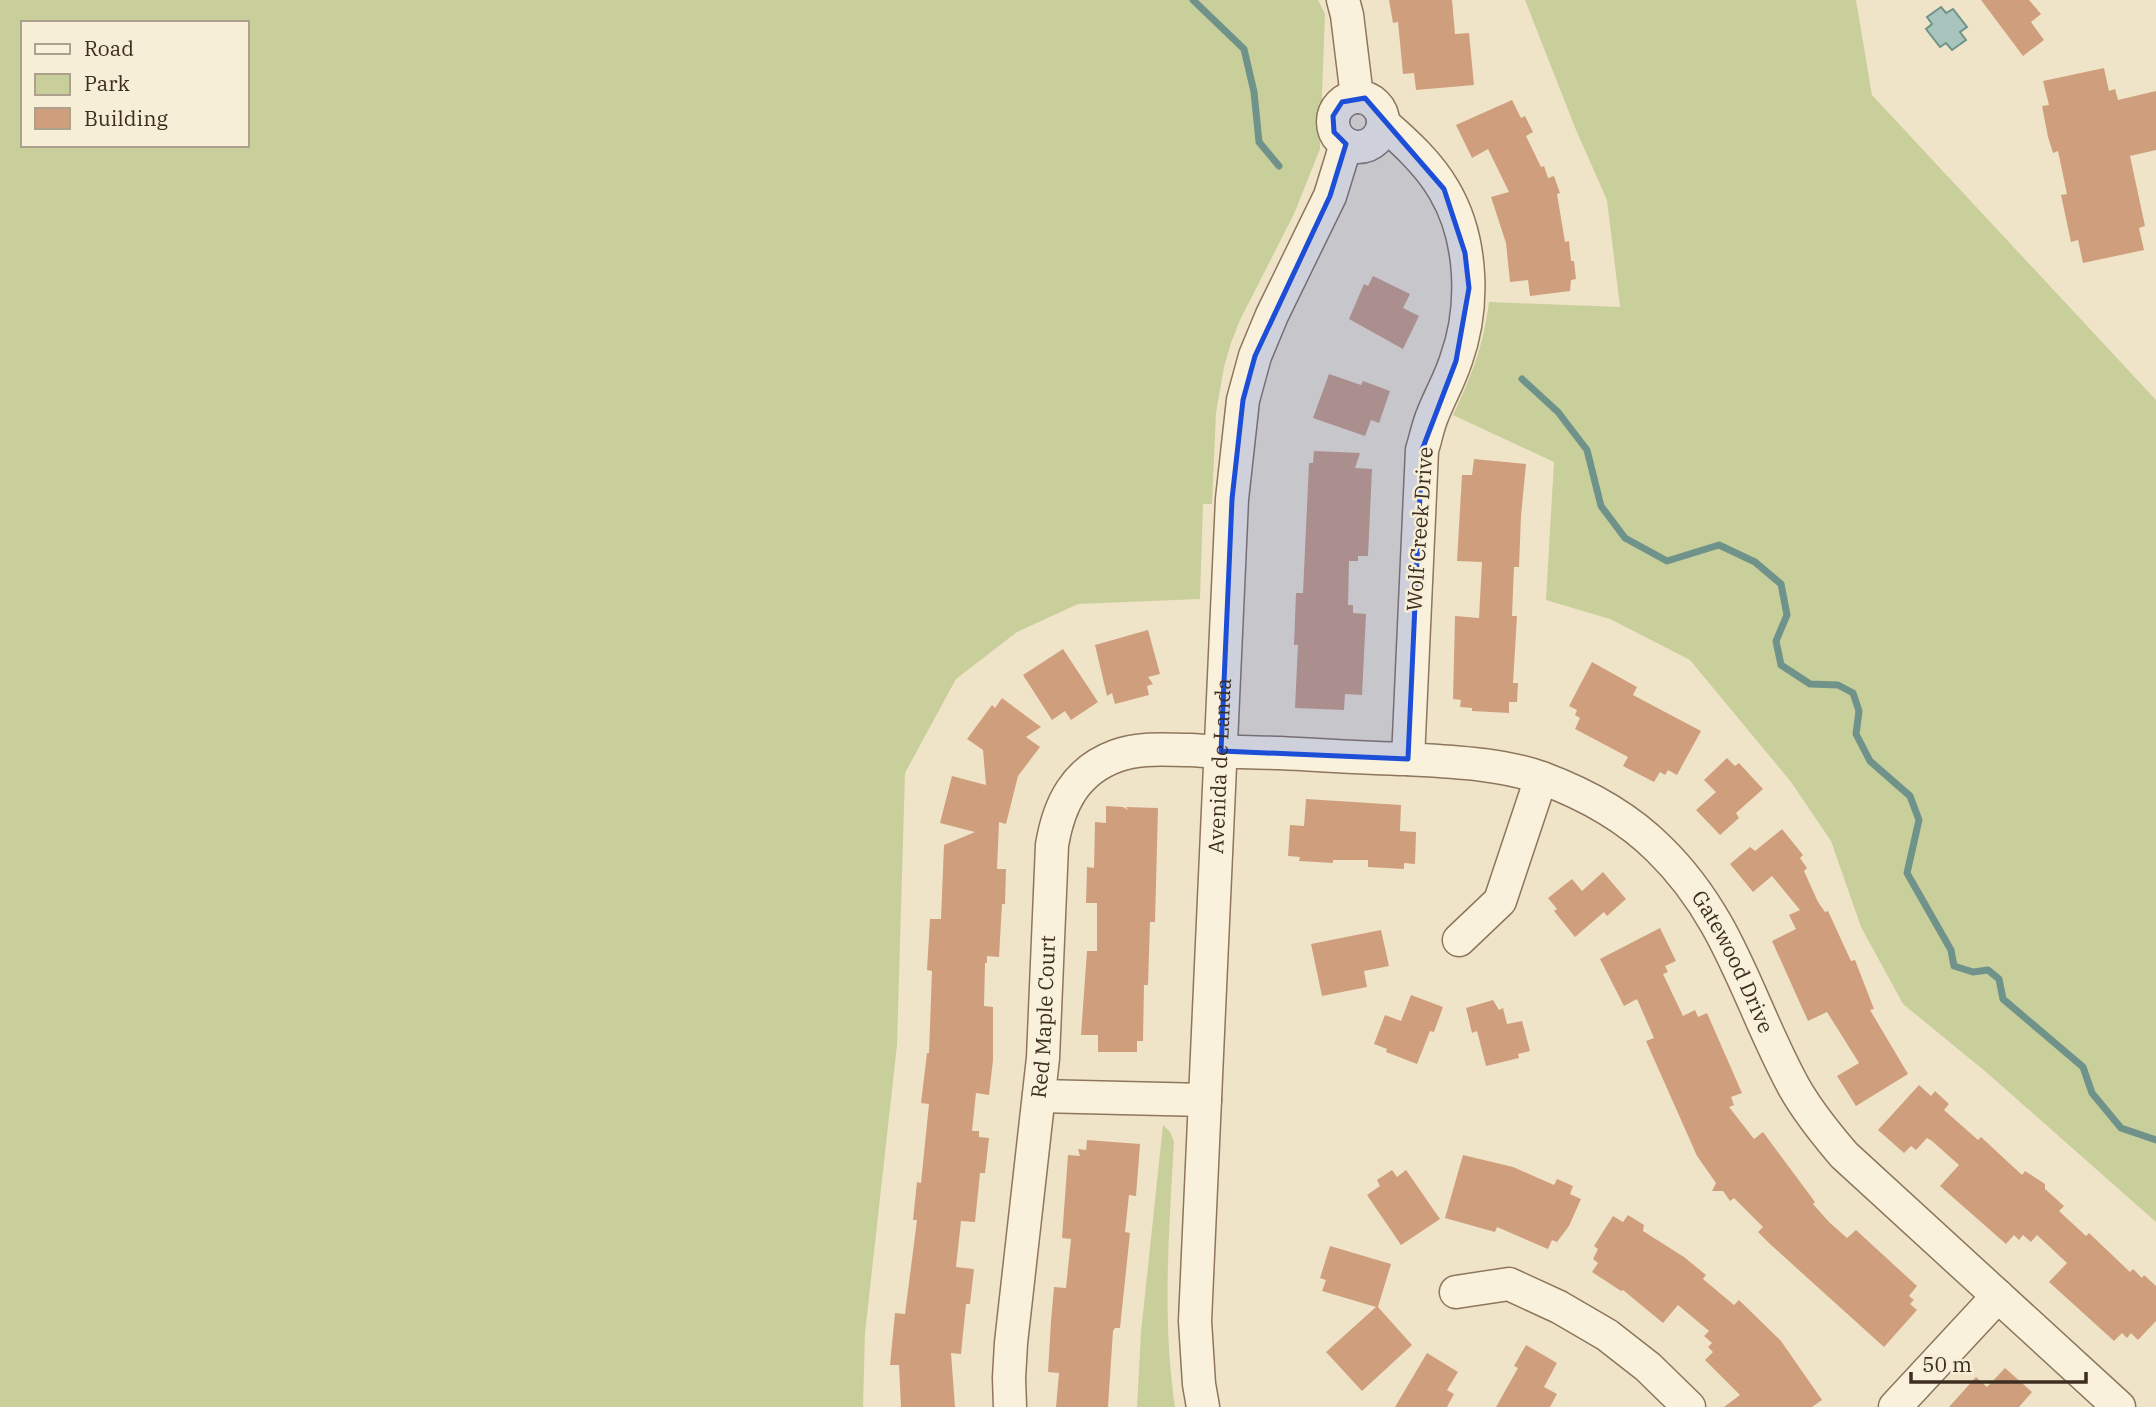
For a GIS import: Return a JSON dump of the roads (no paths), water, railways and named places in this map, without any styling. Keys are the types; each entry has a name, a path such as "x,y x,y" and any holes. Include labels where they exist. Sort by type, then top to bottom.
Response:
{"street":[{"path":"1343,0 1357,97"},
{"path":"1357,97 1372,102 1382,115 1383,123 1377,138 1363,147 1346,144 1335,132 1333,116 1342,102 1357,97"},
{"name":"Wolf Creek Drive","path":"1383,123 1422,162 1444,190 1457,220 1465,253 1469,288 1465,326 1456,361 1432,415 1422,450 1408,760"},
{"name":"Avenida de Landa","path":"1203,1407 1195,1321 1232,499 1244,400 1255,356 1330,196 1346,144"},
{"name":"Red Maple Court","path":"1010,1407 1011,1343 1043,1058 1052,845 1057,819 1069,792 1087,773 1114,756 1145,750 1221,751"},
{"name":"Gatewood Drive","path":"1221,751 1498,766 1541,778 1586,797 1623,819 1658,847 1686,878 1712,914 1794,1087 1817,1123 1844,1155 2119,1407"},
{"path":"1459,940 1500,901 1541,778"},
{"path":"1039,1096 1205,1100"},
{"path":"1456,1292 1509,1284 1559,1307 1606,1335 1638,1359 1689,1407"},
{"path":"1895,1407 1998,1296"}],"water":[{"path":"1941,7 1946,13 1953,9 1967,27 1960,32 1966,40 1952,50 1946,43 1940,47 1926,29 1932,24 1927,17"}],"waterway":[{"path":"1193,0 1244,49 1254,92 1259,142 1279,166"},
{"path":"1522,379 1558,412 1587,450 1601,506 1625,538 1667,561 1719,545 1755,562 1781,584 1787,615 1776,641 1781,665 1810,684 1838,685 1853,693 1859,711 1856,734 1870,761 1910,796 1919,820 1907,873 1951,950 1954,966 1973,972 1988,970 1999,979 2003,999 2083,1067 2092,1093 2121,1128 2156,1140"}]}
